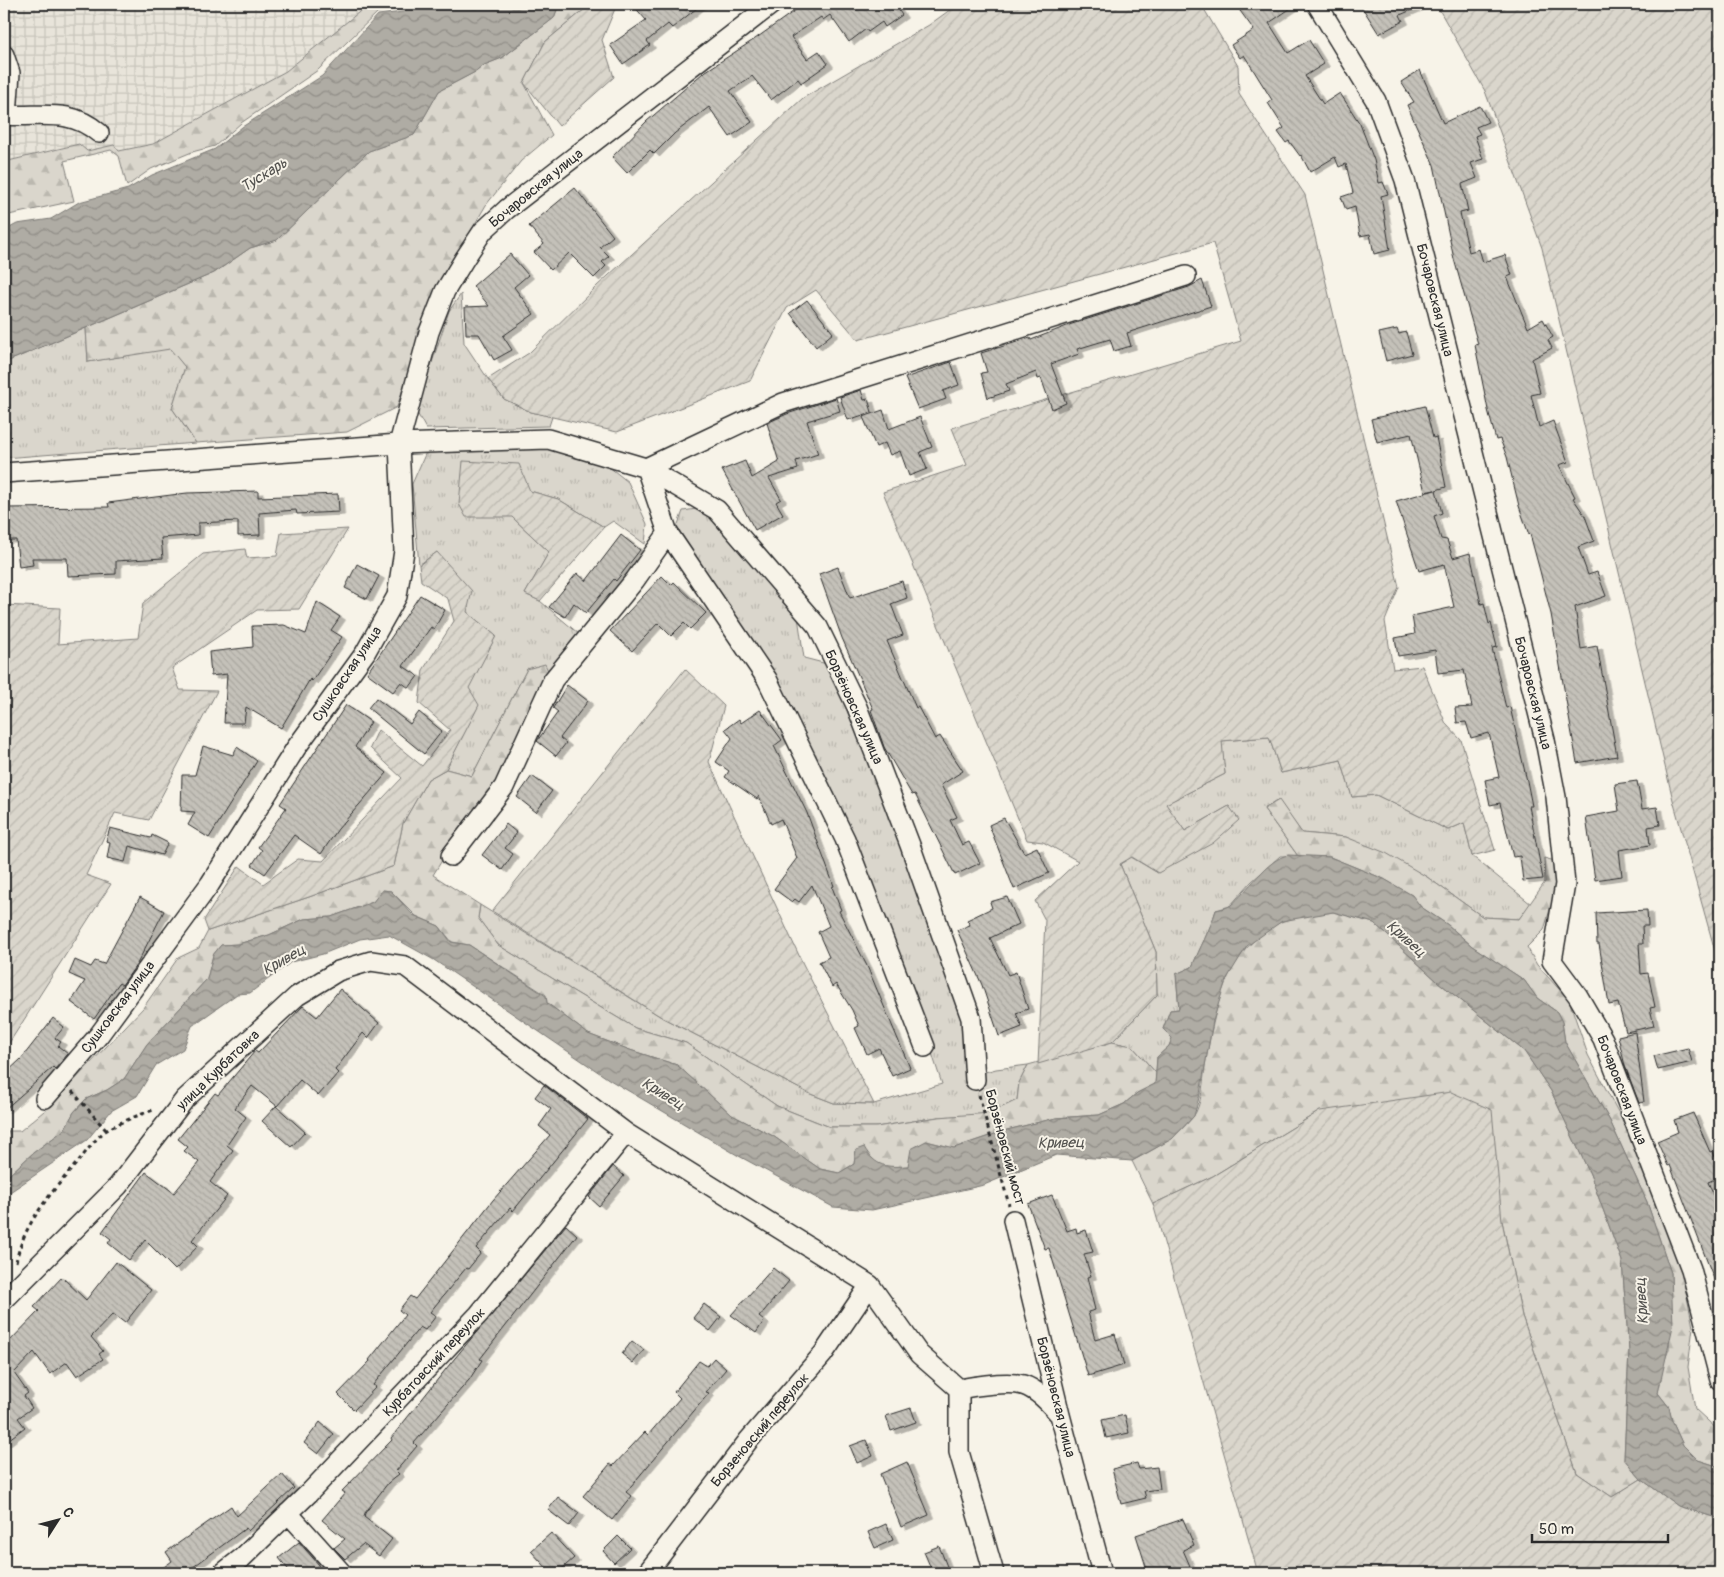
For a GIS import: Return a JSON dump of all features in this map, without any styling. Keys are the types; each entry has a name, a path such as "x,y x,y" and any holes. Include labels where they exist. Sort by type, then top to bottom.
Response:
{"street":[{"name":"Бочаровская улица","path":"399,444 429,332 445,291 483,231 507,208 772,4"},
{"name":"Бочаровская улица","path":"1317,4 1376,101 1404,180 1545,740 1556,797 1565,884 1552,961 1578,996 1603,1039 1691,1269 1720,1380"},
{"path":"4,55 10,73 5,115 65,116 86,122 99,133"},
{"path":"925,1047 844,839 767,679 668,533 646,468 783,403 1186,276"},
{"name":"Борзёновская улица","path":"399,444 548,440 646,468 717,510 818,627 861,717 910,845 971,1018 975,1080"},
{"path":"4,473 399,444"},
{"name":"Сушковская улица","path":"45,1098 99,1035 210,884 296,748 365,653 397,596 404,551 399,444"},
{"path":"451,856 504,787 553,680 635,580 668,533"},
{"name":"улица Курбатовка","path":"7,1297 118,1186 185,1099 297,996 338,971 372,961 405,966 626,1133"},
{"path":"626,1133 870,1285 919,1354 959,1388 984,1385 1023,1385 1044,1398 1060,1415"},
{"name":"Курбатовский переулок","path":"223,1573 242,1558 288,1513 479,1314 626,1133"},
{"name":"Борзёновская улица","path":"1013,1220 1060,1415 1102,1573"},
{"name":"Борзеновский переулок","path":"647,1573 748,1441 823,1354 870,1285"},
{"path":"959,1388 959,1452 994,1573"},
{"path":"288,1513 342,1573"}],"path":[{"name":"Борзёновский мост","path":"975,1080 1013,1220"},
{"path":"72,1090 106,1130"},
{"path":"7,1297 19,1246 26,1230 46,1199 106,1130 158,1108"}],"shaded area":[{"path":"4,4 369,4 286,71 153,144 119,151 114,145 86,151 79,144 4,162"}],"green space":[{"path":"369,4 406,4 400,9 378,12 318,70 241,123 215,146 192,152 151,169 127,186 119,156 111,150 64,161 74,201 4,216 4,162 79,144 87,151 114,145 119,151 153,144 286,71"},
{"path":"559,4 591,4 545,42 524,83 552,135 521,161 486,205 433,296 397,407 347,432 196,443 172,408 185,367 170,349 88,362 86,328 214,273 250,248 277,240 369,151 414,135 439,91 477,71 484,65 502,58 554,18"},
{"path":"591,4 617,4 602,40 614,77 559,126 524,83 545,42"},
{"path":"958,4 1201,4 1238,66 1239,94 1305,195 1399,587 1385,621 1393,669 1422,666 1446,724 1461,740 1495,850 1472,856 1464,823 1448,830 1376,795 1352,797 1341,760 1281,773 1269,737 1222,741 1225,774 1166,804 1185,831 1229,806 1239,820 1213,843 1158,873 1132,857 1120,864 1156,952 1157,995 1112,1042 1038,1064 1045,920 1035,901 1078,861 1043,842 1027,840 883,492 967,465 952,428 1241,341 1213,243 858,340 816,290 787,308 750,381 617,432 531,412 504,399 488,379 529,353 597,286 803,98 929,25"},
{"path":"1436,4 1720,4 1720,258 1716,264 1720,265 1720,969 1673,800 1542,248 1485,91"},
{"path":"461,294 464,343 488,379 504,399 531,412 552,417 549,426 426,429 416,411 449,311"},
{"path":"86,328 88,362 170,348 185,367 172,408 196,443 4,458 4,363"},
{"path":"546,445 603,462 628,482 647,524 645,544 613,521 604,527 558,499 530,491 512,517 549,552 525,594 540,601 579,634 549,673 527,669 472,776 446,769 478,706 468,688 496,636 467,612 437,552 419,565 412,484 427,450"},
{"path":"463,461 519,464 530,491 558,499 604,527 540,601 525,594 549,552 512,517 466,517 459,504"},
{"path":"703,508 798,617 804,658 827,664 908,853 964,1018 967,1077 996,1069 1028,1065 1019,1083 1017,1100 990,1114 938,1117 876,1127 830,1127 777,1106 686,1043 635,1028 498,945 478,918 480,905 663,1018 808,1093 834,1103 874,1104 942,1084 926,1035 772,674 677,527 683,511"},
{"path":"348,529 299,609 257,610 172,668 180,690 217,691 149,820 115,813 86,875 111,884 4,1051 4,605 60,608 58,644 138,638 143,603 203,554 245,549 247,558 277,556 281,533"},
{"path":"437,552 472,591 467,612 496,636 469,688 479,705 446,769 428,779 403,823 394,866 208,931 204,920 239,866 263,884 298,859 323,861 402,778 370,748 378,730 422,766 450,730 419,703 423,670 454,621 448,599 421,581 419,565"},
{"path":"545,664 549,673 492,792 457,836 433,875 480,905 478,918 498,945 635,1028 686,1043 777,1106 830,1127 876,1127 938,1117 990,1113 1017,1100 1019,1083 1028,1065 1112,1042 1132,1046 1156,1073 1155,1084 1137,1093 1124,1104 1099,1115 1056,1118 1007,1130 954,1148 926,1141 909,1166 885,1168 856,1150 854,1164 839,1173 820,1169 773,1136 732,1115 677,1065 588,1034 547,1003 546,995 469,945 452,942 439,926 416,916 391,891 383,890 373,902 331,917 304,919 269,935 238,944 221,945 213,955 207,979 147,1044 124,1079 107,1090 86,1099 74,1112 64,1130 33,1153 9,1175 4,1176 4,1131 20,1131 50,1106 143,1008 178,958 199,948 208,931 394,866 403,823 428,779 446,769 472,776 527,669"},
{"path":"685,669 724,706 709,762 803,964 874,1104 834,1103 808,1093 663,1018 492,911"},
{"path":"1269,737 1281,773 1341,760 1352,797 1376,795 1448,830 1464,823 1472,856 1531,904 1519,919 1483,917 1427,877 1346,837 1302,833 1278,800 1264,809 1298,856 1280,856 1251,882 1230,906 1216,910 1192,967 1176,974 1179,1009 1170,1010 1163,1029 1173,1038 1169,1046 1157,1057 1156,1073 1132,1046 1112,1042 1157,995 1156,952 1120,864 1131,857 1158,873 1229,806 1185,831 1165,804 1225,774 1221,741"},
{"path":"1279,800 1302,833 1346,837 1386,853 1427,877 1483,917 1519,919 1545,882 1544,858 1555,861 1555,892 1544,930 1527,947 1537,965 1569,1000 1588,1055 1635,1144 1680,1262 1693,1327 1688,1367 1695,1409 1720,1432 1720,1467 1698,1460 1683,1445 1672,1421 1669,1407 1658,1393 1663,1365 1669,1349 1671,1273 1647,1202 1610,1121 1565,1042 1562,1022 1557,1012 1537,998 1524,980 1472,946 1448,925 1421,907 1411,895 1384,879 1330,857 1298,856 1264,809"},
{"path":"1333,912 1374,923 1437,981 1524,1051 1551,1091 1590,1174 1622,1261 1629,1351 1624,1459 1641,1479 1612,1497 1577,1473 1522,1316 1502,1221 1320,1111 1213,1176 1153,1204 1132,1161 1172,1137 1196,1112 1203,1086 1205,1066 1218,1003 1225,983 1246,948 1262,934 1281,922"},
{"path":"1451,1092 1492,1110 1502,1221 1522,1316 1577,1473 1612,1497 1641,1479 1678,1506 1720,1519 1720,1573 1258,1573 1153,1204 1213,1176 1320,1111"}],"water":[{"name":"Тускарь","path":"413,4 559,4 554,18 502,58 484,65 477,71 439,91 414,135 369,151 277,240 250,248 214,273 4,363 4,231 17,224 51,219 79,202 128,189 152,175 215,149 242,127 322,76 378,15 403,12"},
{"name":"Кривец","path":"1288,855 1330,857 1384,879 1412,895 1421,907 1448,925 1472,946 1524,980 1537,998 1557,1012 1562,1022 1565,1042 1610,1121 1647,1202 1671,1273 1673,1326 1658,1393 1669,1407 1672,1421 1683,1445 1698,1460 1720,1467 1720,1519 1678,1506 1641,1479 1624,1459 1629,1351 1622,1261 1590,1174 1551,1091 1524,1051 1437,981 1374,923 1333,912 1282,921 1247,946 1226,980 1213,1021 1200,1094 1194,1116 1172,1139 1132,1161 1056,1155 984,1185 872,1210 833,1207 737,1155 610,1080 434,960 389,935 360,939 323,954 291,962 250,993 237,994 192,1026 183,1049 156,1065 137,1096 111,1111 87,1140 4,1196 4,1176 9,1175 33,1153 64,1130 74,1112 86,1099 107,1090 124,1079 147,1044 207,979 213,955 221,945 238,944 269,935 304,919 331,917 373,902 382,890 391,891 413,915 439,926 451,942 469,945 546,996 547,1003 588,1034 677,1065 732,1115 773,1136 820,1169 839,1173 854,1164 856,1150 864,1147 868,1154 878,1163 888,1166 908,1166 911,1149 926,1141 954,1148 1007,1130 1056,1118 1099,1115 1124,1104 1137,1093 1155,1084 1157,1057 1169,1046 1172,1038 1163,1029 1170,1010 1179,1009 1176,974 1192,967 1216,910 1231,905 1265,869 1280,858"}],"building":[{"path":"632,4 702,4 672,28 668,24 647,41 650,45 623,64 610,45 646,20"},
{"path":"804,4 894,4 902,15 885,27 882,22 868,32 866,29 849,42 830,15 823,20 821,17 791,37 807,59 819,51 828,64 801,83 798,79 771,100 752,76 730,91 752,122 730,137 709,107 675,133 654,154 650,150 627,173 612,157 647,121 703,73"},
{"path":"1235,4 1297,4 1269,23 1288,53 1309,40 1324,64 1305,76 1323,104 1340,93 1360,124 1374,160 1379,183 1383,182 1388,194 1381,196 1390,250 1374,254 1370,234 1360,236 1355,207 1346,210 1341,197 1353,193 1346,164 1339,167 1335,157 1310,172 1301,155 1289,141 1286,143 1278,132 1284,128 1268,103 1272,100 1244,55 1240,58 1231,45 1254,30"},
{"path":"1360,4 1426,4 1400,15 1403,21 1379,34"},
{"path":"1420,70 1443,123 1480,106 1488,122 1476,127 1480,134 1475,136 1483,159 1471,163 1477,178 1462,184 1468,211 1460,213 1469,252 1479,249 1483,262 1505,255 1512,275 1507,277 1528,328 1543,319 1553,337 1548,340 1552,348 1532,359 1540,393 1531,395 1539,427 1553,421 1568,462 1559,465 1575,497 1573,498 1585,516 1594,541 1578,547 1588,575 1597,572 1606,596 1575,607 1581,649 1597,646 1617,756 1577,763 1551,614 1540,571 1530,534 1519,506 1507,457 1500,439 1496,440 1488,410 1475,345 1478,344 1454,259 1434,165 1407,105 1414,102 1401,82"},
{"path":"575,188 613,236 600,247 609,256 602,262 606,266 594,278 569,253 551,270 534,252 544,244 529,226"},
{"path":"510,254 528,275 514,287 534,314 503,336 512,350 494,360 479,334 466,334 465,307 489,306 473,286"},
{"path":"1202,280 1211,306 1127,333 1131,346 1114,351 1110,339 1077,349 1079,354 1051,364 1066,403 1052,409 1041,378 1038,379 1036,372 1006,384 1009,391 988,398 981,373 987,372 981,353 1030,338 1031,340 1072,324 1189,287"},
{"path":"807,300 833,333 816,347 790,313"},
{"path":"1397,329 1399,334 1406,332 1412,354 1386,361 1379,333"},
{"path":"951,362 959,385 943,391 946,399 918,409 905,378"},
{"path":"861,390 864,400 868,399 872,412 848,420 840,397"},
{"path":"836,398 840,411 807,421 818,454 796,461 798,469 769,478 781,499 776,502 783,514 755,530 722,470 745,461 752,478 779,462 767,423 787,414"},
{"path":"1425,406 1433,438 1436,437 1446,487 1436,490 1442,513 1434,516 1441,539 1447,540 1453,558 1470,553 1481,604 1484,603 1497,647 1492,648 1506,708 1510,707 1527,781 1532,806 1529,806 1543,879 1523,881 1520,856 1513,857 1500,803 1490,805 1485,780 1499,777 1489,733 1471,738 1466,722 1457,723 1455,708 1472,707 1464,670 1438,673 1435,650 1398,656 1395,638 1415,634 1412,616 1454,607 1444,564 1419,571 1396,501 1435,490 1425,492 1411,434 1377,442 1371,419"},
{"path":"883,410 889,429 920,417 932,447 920,452 927,469 909,476 900,451 890,455 885,443 876,447 863,417"},
{"path":"258,491 258,497 338,494 339,512 297,514 296,510 259,513 260,535 238,536 238,521 198,523 198,535 161,538 163,558 116,561 116,574 68,576 67,558 32,558 33,565 19,567 16,540 4,540 4,508 109,507 108,503 187,493"},
{"path":"621,535 640,550 616,581 614,579 586,613 574,603 565,617 549,607 577,573 586,581"},
{"path":"357,564 379,576 367,599 345,588"},
{"path":"838,567 850,598 902,581 907,598 891,604 903,635 887,641 916,708 918,707 935,739 940,736 963,771 941,785 957,817 950,820 962,845 969,842 980,863 955,875 915,794 912,795 884,747 871,710 873,709 842,638 819,574"},
{"path":"662,576 671,585 674,582 706,613 690,629 684,623 671,636 658,623 632,651 610,631"},
{"path":"420,595 445,610 434,629 431,627 403,666 418,676 409,688 401,682 393,692 367,673"},
{"path":"317,602 340,617 331,630 342,637 312,681 310,679 281,728 246,707 244,723 224,723 227,674 211,676 209,652 253,647 252,626 284,625 306,634"},
{"path":"567,685 588,701 560,738 566,743 556,756 537,741 558,712 553,708"},
{"path":"376,698 410,724 419,712 442,731 424,754 368,708"},
{"path":"346,705 371,722 355,747 387,773 338,829 321,854 294,835 265,874 252,865 262,850 258,847 286,808 280,804"},
{"path":"760,710 782,740 774,746 807,813 834,886 832,887 841,910 839,911 867,966 910,1068 892,1076 879,1048 867,1054 855,1028 859,1026 852,1010 836,984 832,987 819,962 829,957 818,932 829,926 812,885 799,902 795,899 792,902 774,889 797,858 781,819 771,824 759,796 757,799 725,777 729,771 716,762 732,738 725,729 739,719 741,723"},
{"path":"203,746 233,755 237,747 257,761 209,838 188,825 195,812 181,811 182,775 195,775"},
{"path":"532,776 552,791 536,812 517,797"},
{"path":"1637,781 1642,809 1657,807 1660,825 1648,827 1650,845 1619,850 1622,876 1595,880 1586,817 1619,811 1615,784"},
{"path":"1004,818 1024,853 1037,847 1049,873 1014,889 989,825"},
{"path":"506,824 517,833 505,848 513,854 502,870 482,855"},
{"path":"110,828 151,838 152,835 168,843 162,855 129,846 125,862 107,858 110,842 106,841"},
{"path":"140,897 164,911 137,964 122,985 119,983 94,1019 71,1002 85,981 69,974 75,960 91,967 95,961 104,964"},
{"path":"1007,897 1019,924 990,938 1008,975 1016,972 1028,1009 1016,1013 1022,1027 999,1036 982,985 957,930 970,925 967,920 992,908 990,902"},
{"path":"1647,910 1648,926 1642,926 1643,944 1639,944 1641,974 1648,973 1655,1007 1650,1008 1654,1026 1626,1032 1618,1003 1609,1005 1599,944 1597,944 1596,913"},
{"path":"340,989 379,1023 368,1038 363,1033 335,1070 338,1073 318,1096 300,1080 277,1106 252,1086 235,1108 246,1117 227,1145 233,1150 210,1182 227,1196 192,1240 198,1246 175,1270 145,1240 129,1260 108,1243 111,1239 102,1232 146,1172 174,1193 199,1162 184,1151 188,1147 178,1139 215,1093 218,1095 255,1051 258,1053 303,1006 317,1017"},
{"path":"53,1018 64,1027 55,1038 61,1042 58,1046 68,1054 55,1069 53,1067 4,1110 4,1075 21,1059"},
{"path":"1635,1032 1644,1102 1639,1103 1625,1066 1618,1036"},
{"path":"1688,1048 1692,1062 1658,1070 1654,1056"},
{"path":"544,1085 588,1119 513,1211 510,1208 476,1248 481,1253 468,1269 466,1268 430,1312 436,1316 425,1330 420,1327 373,1385 376,1387 354,1410 338,1394 370,1361 405,1315 399,1310 410,1296 415,1299 493,1200 550,1135 539,1126 551,1109 535,1097"},
{"path":"276,1106 305,1132 291,1147 262,1121"},
{"path":"1693,1113 1710,1152 1713,1151 1715,1157 1720,1155 1720,1177 1708,1182 1720,1211 1719,1292 1670,1165 1668,1166 1657,1141 1678,1132 1674,1120"},
{"path":"613,1166 624,1176 599,1206 589,1197"},
{"path":"1052,1195 1067,1231 1076,1228 1077,1233 1086,1230 1093,1252 1084,1254 1091,1276 1087,1277 1095,1310 1088,1312 1095,1340 1115,1334 1124,1365 1088,1376 1049,1248 1045,1249 1028,1204"},
{"path":"566,1225 577,1235 480,1359 482,1360 469,1380 414,1443 417,1446 396,1471 399,1474 388,1483 365,1513 364,1517 392,1539 379,1556 363,1544 345,1559 334,1548 345,1539 322,1520 345,1493 342,1491 392,1440 391,1438 450,1364"},
{"path":"116,1262 151,1290 125,1323 113,1314 91,1337 103,1351 99,1354 103,1359 77,1376 67,1362 50,1374 34,1352 14,1373 28,1393 24,1396 32,1408 18,1418 25,1427 4,1443 4,1347 39,1311 34,1307 62,1277 86,1300"},
{"path":"773,1268 789,1281 759,1317 764,1321 756,1333 731,1315"},
{"path":"704,1304 721,1317 710,1331 693,1318"},
{"path":"632,1341 644,1350 633,1363 622,1354"},
{"path":"714,1358 726,1369 706,1392 709,1393 626,1492 631,1496 612,1520 583,1496 610,1464 613,1466 645,1432 648,1435 680,1398 674,1392 699,1361 707,1366"},
{"path":"911,1408 916,1422 891,1431 886,1416"},
{"path":"1125,1415 1129,1433 1106,1438 1102,1420"},
{"path":"320,1422 334,1434 318,1454 304,1443"},
{"path":"866,1440 873,1456 857,1463 850,1446"},
{"path":"907,1462 929,1515 901,1527 880,1474"},
{"path":"1137,1463 1139,1469 1157,1467 1160,1489 1144,1491 1146,1498 1121,1504 1112,1469"},
{"path":"282,1474 294,1488 248,1531 246,1528 185,1573 156,1573 172,1561 166,1552 231,1506 237,1516"},
{"path":"558,1497 579,1513 569,1526 548,1510"},
{"path":"1183,1519 1194,1545 1183,1550 1190,1566 1172,1573 1148,1573 1136,1535"},
{"path":"886,1524 893,1540 875,1548 868,1532"},
{"path":"551,1533 574,1558 557,1573 551,1573 531,1551"},
{"path":"618,1536 630,1548 614,1563 603,1551"},
{"path":"299,1542 319,1565 310,1573 291,1573 279,1558"},
{"path":"939,1546 948,1569 933,1573 924,1552"}]}
